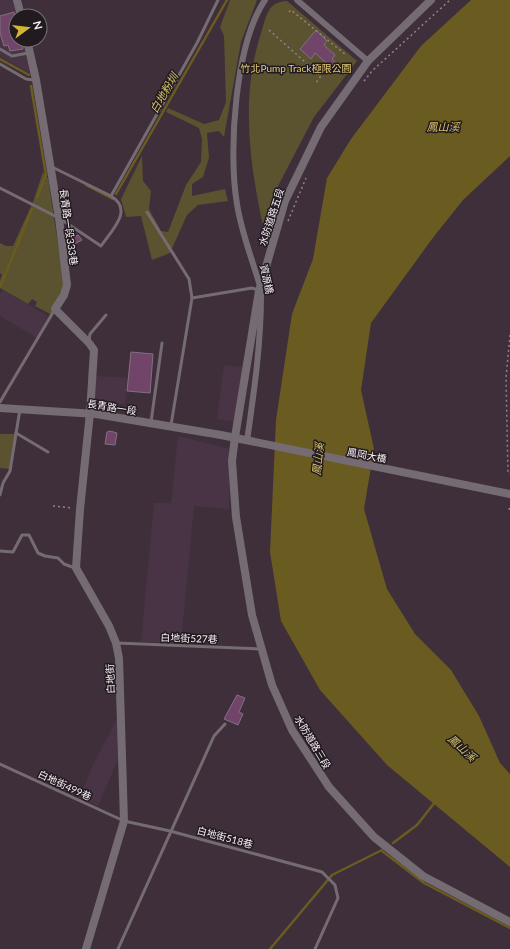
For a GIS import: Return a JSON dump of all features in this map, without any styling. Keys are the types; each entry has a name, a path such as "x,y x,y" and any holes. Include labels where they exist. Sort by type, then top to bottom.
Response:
{"street":[{"name":"資源橋","path":"247,441 261,328 261,290 237,205 233,169 240,71 247,40 260,7 265,0"},
{"path":"297,0 368,61"},
{"name":"水防道路五段","path":"236,437 259,291 285,201 321,127 368,61 431,0"},
{"name":"長青路一段333巷","path":"29,48 36,80 59,218 67,285 64,295 55,309"},
{"path":"55,309 89,343 94,350 76,568"},
{"name":"長青路一段","path":"0,408 90,413 221,435"},
{"name":"鳳岡大橋","path":"221,435 510,494"},
{"name":"水防道路三段","path":"236,437 232,461 236,517 246,586 261,649 272,684 292,730 329,787 374,837 423,876 510,922"},
{"name":"白地街","path":"76,568 109,626 116,643 119,658 124,821 86,949"}],"lane":[{"path":"111,196 197,43 218,0"},
{"path":"0,50 12,56 30,53"},
{"path":"0,64 26,79 36,80"},
{"path":"0,188 59,218 101,246 120,219 121,207 119,201 49,165"},
{"path":"148,212 190,279 192,298 170,427"},
{"path":"192,298 252,288 259,291"},
{"name":"長青路一段333巷","path":"0,402 55,309"},
{"path":"89,343 90,334 106,315"},
{"path":"151,424 162,343"},
{"path":"0,495 3,483 10,471 20,409"},
{"path":"16,433 48,452"},
{"path":"0,551 13,552 22,535 25,534 29,536 38,553 45,556 58,558 64,564 76,568"},
{"name":"白地街527巷","path":"116,643 261,649"},
{"path":"118,949 214,736 225,724"},
{"name":"白地街499巷","path":"0,764 124,821"},
{"name":"白地街518巷","path":"124,821 170,831 322,872 335,885 338,898 315,949"}],"path":[{"path":"363,83 372,71 450,0"},
{"path":"289,12 291,10 346,55"},
{"path":"269,30 321,76 315,84"},
{"path":"285,228 308,173"},
{"path":"509,473 506,378 510,335"},
{"path":"53,506 80,509"}],"shaded area":[{"path":"0,0 16,0 18,8 8,8 8,48 27,48 33,75 0,56"},
{"path":"3,290 48,316 37,338 0,316 0,294"},
{"path":"224,365 243,367 235,422 217,419"},
{"path":"96,376 127,378 125,404 94,402"},
{"path":"178,436 230,449 229,509 194,506 181,643 141,642 154,503 171,503"},
{"path":"118,717 120,755 98,806 80,797 92,767"}],"green space":[{"path":"230,0 257,0 241,42 224,137 219,131 207,133 209,158 203,177 192,184 192,196 225,189 228,201 198,205 187,215 170,253 152,260 141,216 126,217 121,199 142,156 143,181 151,191 149,209 161,231 168,232 186,185 201,162 202,139 199,128 166,112 168,108 204,124 219,120 226,102 224,36 220,27"},
{"name":"竹北Pump Track極限公園","path":"287,1 357,61 314,117 277,188 265,235 251,158 249,107 251,81 255,56 267,14 272,6"},
{"path":"43,172 48,178 65,290 52,315 35,306 37,302 32,299 28,304 0,288 0,280 2,275 0,273 0,243 6,246 13,246 33,202"},
{"path":"0,434 16,434 10,469 0,468"}],"water":[{"name":"鳳山溪","path":"471,0 510,0 510,156 463,200 432,239 371,323 361,390 374,449 364,509 387,589 415,634 451,670 479,716 500,763 510,774 510,867 387,765 320,690 281,621 270,552 276,420 292,314 313,259 327,178 351,139 421,46"}],"building":[{"path":"8,14 8,45 4,46 0,33 0,16"},
{"path":"316,30 327,41 324,45 335,55 332,59 337,64 333,69 315,53 311,59 300,49"},
{"path":"9,48 23,48 23,49 10,51"},
{"path":"78,235 82,240 69,247 67,240"},
{"path":"131,352 153,354 150,393 127,391"},
{"path":"110,431 117,433 115,445 105,444 107,432"},
{"path":"237,695 245,698 239,712 243,714 238,725 224,719"}],"waterway":[{"name":"白地粉圳","path":"116,194 227,0"},
{"name":"白地粉圳","path":"0,59 29,75"},
{"name":"白地粉圳","path":"31,86 46,175 37,197"},
{"name":"白地粉圳","path":"86,185 113,199"},
{"name":"白地粉圳","path":"0,287 32,209"},
{"path":"393,843 417,825 435,802"},
{"path":"270,949 332,875 382,850"},
{"path":"382,851 424,883 510,928"}]}
